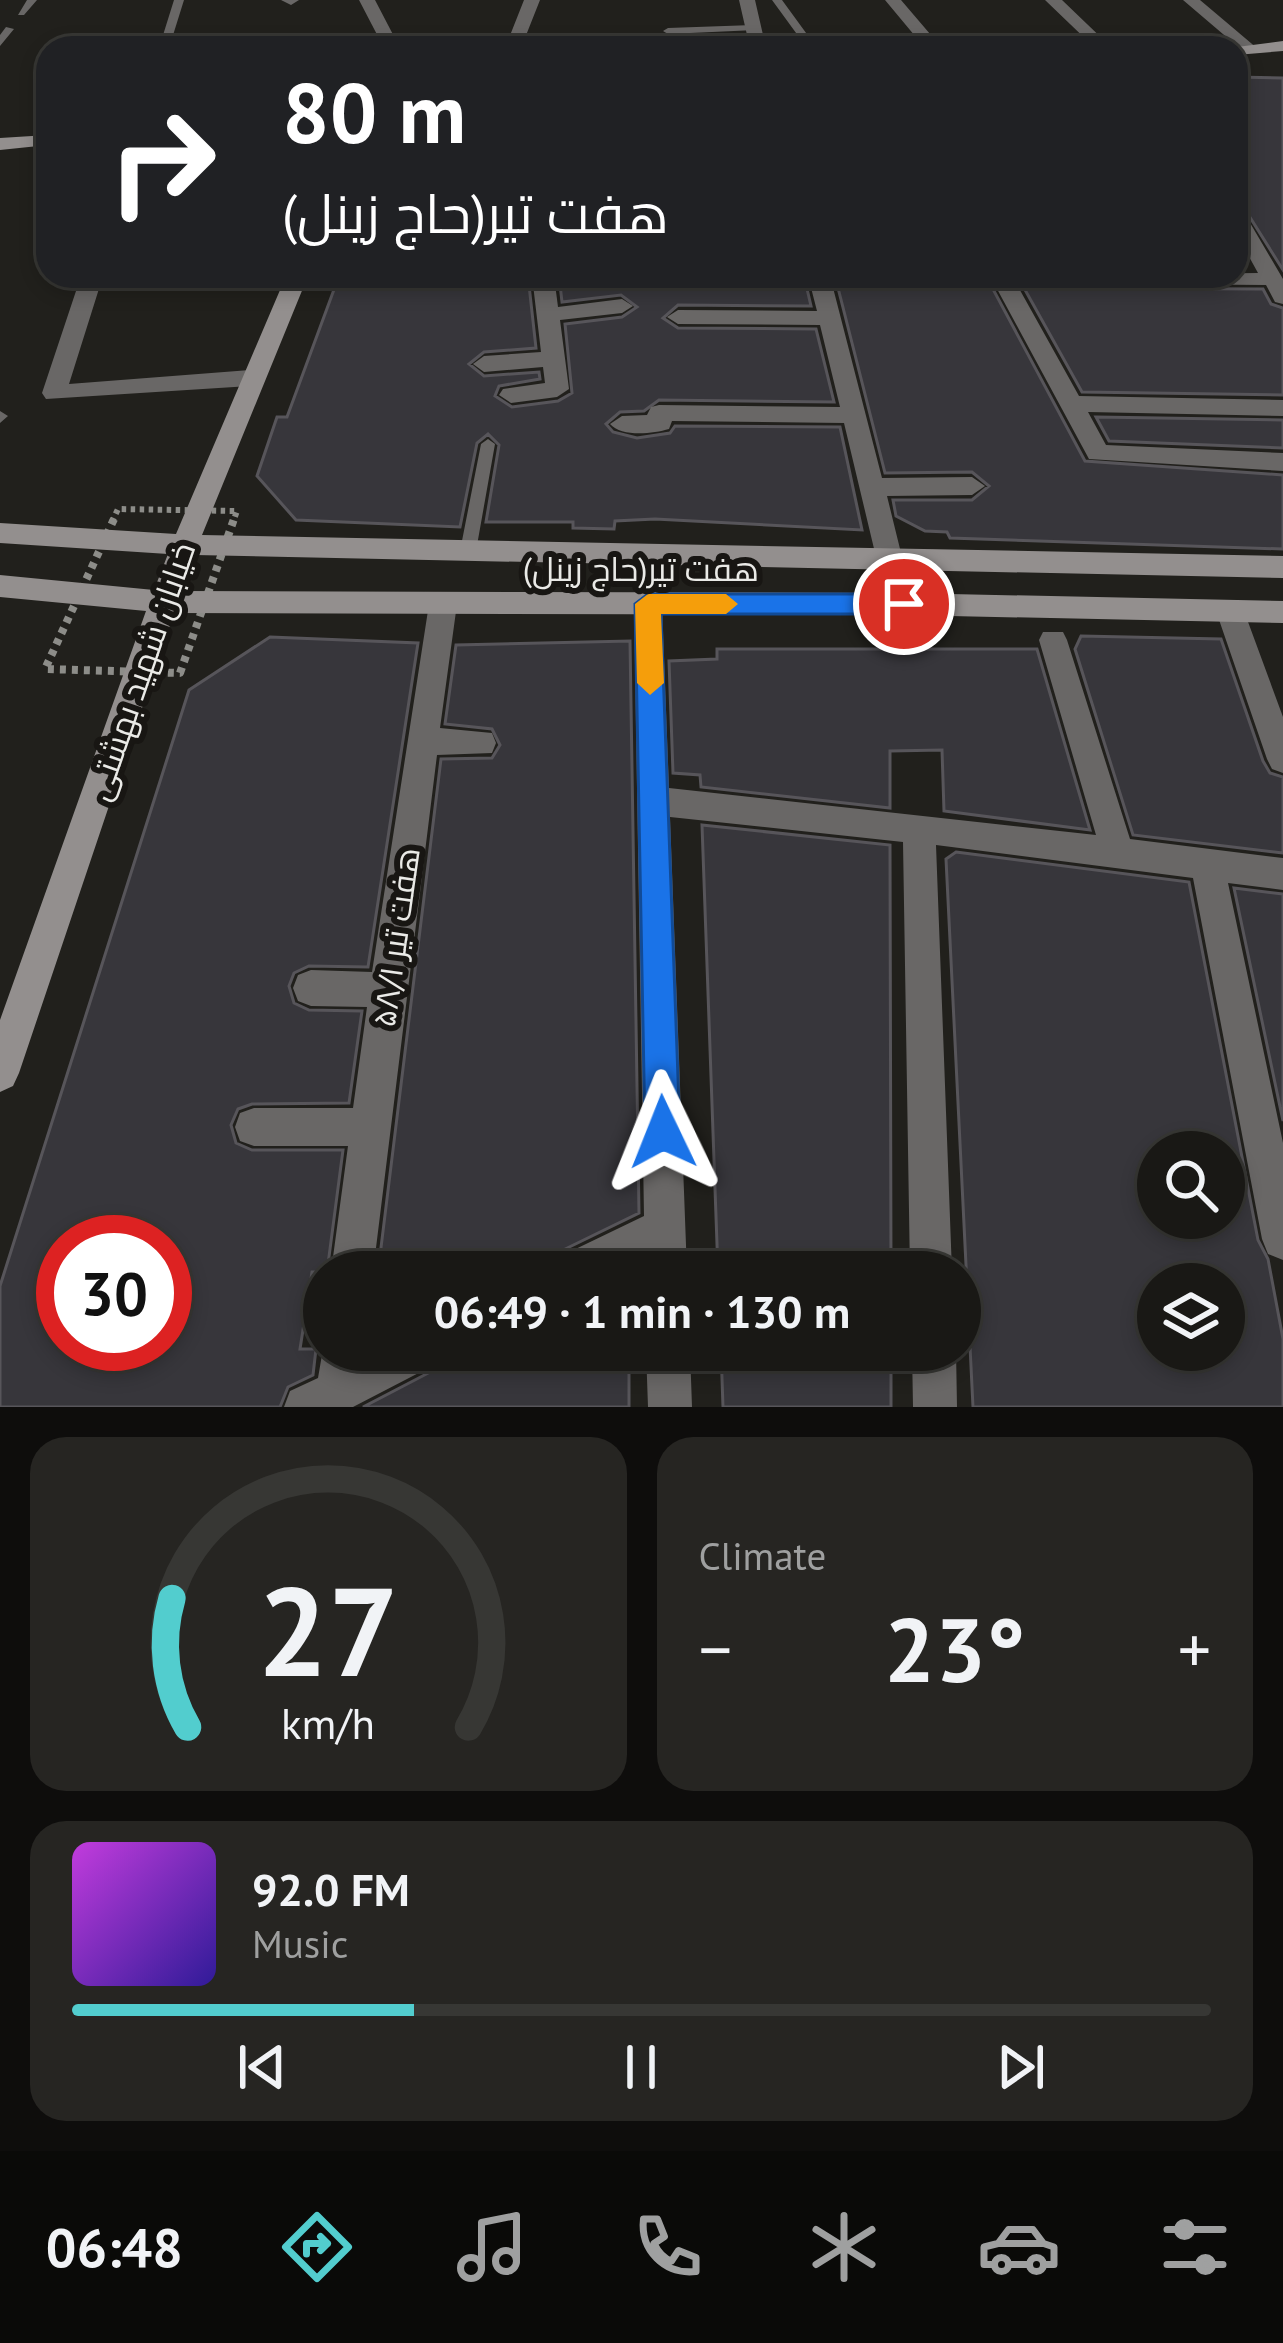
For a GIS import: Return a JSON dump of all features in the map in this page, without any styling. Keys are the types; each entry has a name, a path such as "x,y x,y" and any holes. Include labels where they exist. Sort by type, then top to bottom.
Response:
{"main road":[{"path":"1248,49 1283,46"},
{"path":"0,144 36,141"},
{"name":"خیابان شهید بهشتی","path":"0,1072 184,544 291,288"},
{"name":"هفت تیر(حاج زینل)","path":"0,533 184,544 1283,567"},
{"name":"هفت تیر(حاج زینل)","path":"0,586 165,602 1283,612"}],"street":[{"path":"367,0 389,32"},
{"path":"518,36 532,0"},
{"path":"747,0 755,36"},
{"path":"893,0 924,36"},
{"path":"1053,0 1091,36"},
{"path":"1191,0 1229,36"},
{"path":"1248,237 1278,288"},
{"path":"1248,287 1278,288"},
{"path":"88,288 54,393 250,378"},
{"path":"511,394 557,389 545,288"},
{"path":"822,288 889,557"},
{"path":"1007,288 1098,453 1283,462"},
{"path":"548,315 622,306"},
{"path":"678,317 830,318"},
{"path":"484,364 553,359"},
{"path":"1073,404 1283,408"},
{"path":"622,424 660,423 659,412 852,415"},
{"path":"871,487 972,486"},
{"name":"هفت تیر ۵۸/۱","path":"354,1251 386,990 443,604"},
{"path":"648,604 666,1251"},
{"path":"1230,611 1283,759"},
{"path":"1053,640 1117,851"},
{"path":"423,741 481,743"},
{"path":"653,801 919,828 1283,874"},
{"path":"919,828 931,1251"},
{"path":"1208,865 1283,1239"},
{"path":"310,988 386,990"},
{"path":"254,1127 369,1127"},
{"path":"616,1251 665,1226"},
{"path":"329,1382 360,1371"},
{"path":"669,1371 670,1407"},
{"path":"934,1371 935,1407"}],"lane":[{"path":"21,13 32,0"},
{"path":"168,36 179,0"},
{"path":"777,0 803,36"},
{"path":"668,31 753,28"},
{"path":"0,43 9,29"},
{"path":"468,551 488,444"}],"building":[{"path":"1248,77 1283,78 1283,270 1248,214"},
{"path":"335,288 529,288 536,348 484,352 469,364 484,376 539,372 540,379 499,386 495,396 512,407 558,401 572,393 565,324 622,317 637,307 621,295 562,302 560,288 807,288 811,306 678,305 663,318 678,328 816,329 834,402 659,400 644,411 620,412 606,424 613,432 637,438 670,433 675,426 840,427 862,530 655,519 615,521 614,529 573,528 573,522 486,522 499,445 488,434 477,443 460,527 296,520 257,476 277,417 287,417"},
{"path":"838,288 992,288 1085,461 1283,475 1283,549 950,538 947,532 925,531 896,516 893,500 972,500 989,486 972,472 885,473"},
{"path":"1024,288 1263,289 1271,304 1283,308 1283,395 1082,392"},
{"path":"1096,417 1283,420 1283,448 1109,441"},
{"path":"1081,636 1221,639 1263,761 1270,773 1283,777 1283,853 1133,835 1075,649"},
{"path":"270,637 418,643 368,967 309,966 294,973 289,986 294,1003 309,1010 362,1011 349,1103 252,1104 238,1109 231,1125 236,1143 252,1150 343,1150 330,1251 303,1251 300,1349 303,1371 313,1371 313,1375 288,1387 280,1407 0,1407 0,1286 189,690"},
{"path":"630,641 639,1213 561,1251 381,1251 441,759 492,758 500,745 492,729 445,724 456,645"},
{"path":"717,649 1037,649 1090,830 944,811 942,750 890,751 890,808 701,787 700,775 673,773 669,661 717,659"},
{"path":"702,825 890,845 891,1251 717,1251"},
{"path":"956,852 1189,882 1237,1131 1137,1131 1137,1239 1245,1239 1245,1173 1283,1339 1283,1407 973,1407 971,1371 981,1371 981,1251 965,1251 946,859"},
{"path":"1234,888 1283,894 1283,1121"},
{"path":"432,1371 629,1371 629,1407 363,1407"},
{"path":"722,1371 891,1371 891,1407 723,1407"}],"slow traffic":[{"path":"650,683 648,604 726,604"}],"route":[{"path":"663,1132 648,604 904,604"}]}
